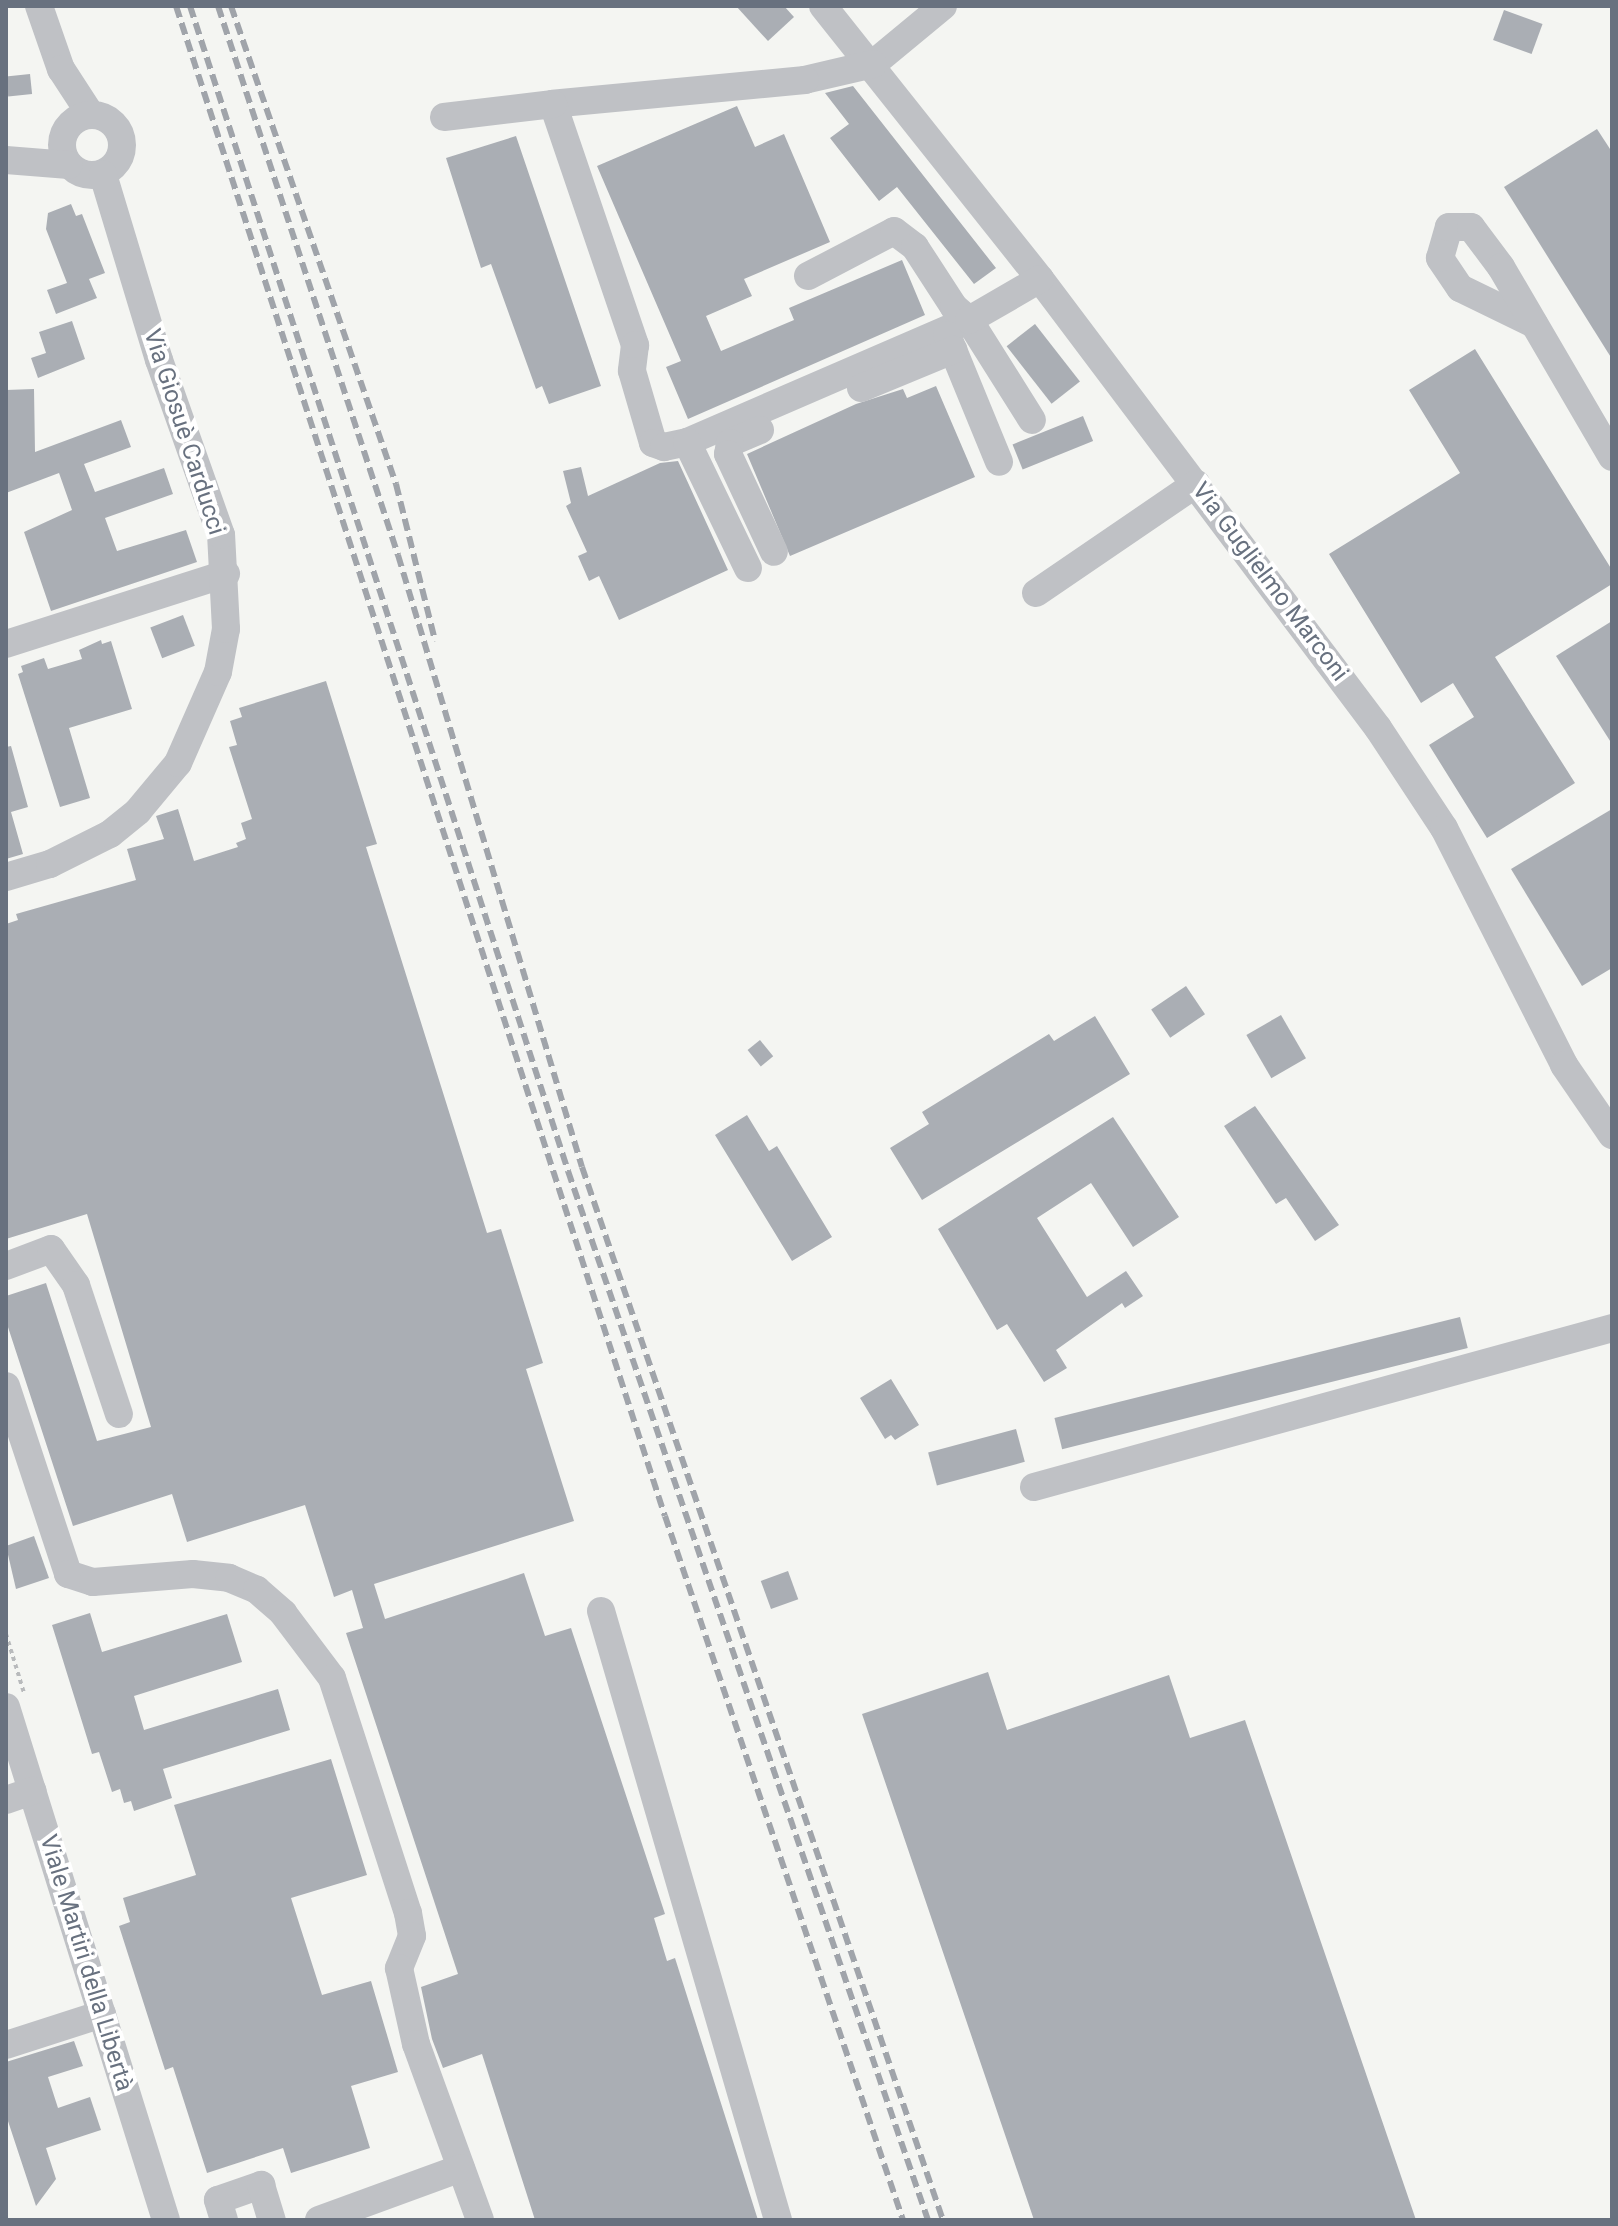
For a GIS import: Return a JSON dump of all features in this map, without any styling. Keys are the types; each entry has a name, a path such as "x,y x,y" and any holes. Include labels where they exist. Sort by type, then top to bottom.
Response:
{"street":[{"path":"6,160 69,165 85,175 103,174 122,155 121,135 109,120 91,115 61,69 39,6"},
{"name":"Via Guglielmo Marconi","path":"823,6 873,64 1040,279 1378,728 1444,828 1564,1065 1612,1135"},
{"path":"444,117 805,80 873,64 943,6"},
{"path":"553,104 635,345 632,371 653,443 664,447 687,442 956,333"},
{"path":"69,165 62,148 66,129 91,115"},
{"name":"Via Giosuè Carducci","path":"6,877 50,864 110,834 138,811 178,763 218,672 226,629 226,574 221,535 159,360 103,174"},
{"path":"808,276 894,231 915,247 954,307 956,333 999,462"},
{"path":"774,552 728,454 730,443 956,333 1040,279"},
{"path":"1534,324 1612,457"},
{"path":"956,333 1032,420"},
{"path":"687,442 748,568"},
{"path":"1036,593 1196,484"},
{"path":"6,644 226,574"},
{"path":"6,1266 51,1249 76,1285 119,1414"},
{"path":"1034,1487 1612,1328"},
{"path":"6,1386 68,1574 93,1582 193,1574 229,1578 257,1590 283,1613 332,1678 408,1913 412,1936 399,1968 416,2044 480,2220"},
{"path":"601,1611 778,2220"},
{"name":"Viale Martiri della Libertà","path":"6,1707 19,1796 102,2014 166,2220"},
{"path":"6,2045 102,2014"},
{"path":"319,2220 461,2168"},
{"path":"224,2220 218,2200 261,2185 272,2220"}],"building":[{"path":"736,6 784,6 794,17 768,41"},
{"path":"1504,10 1543,24 1532,54 1493,40"},
{"path":"30,74 32,94 8,96 6,77"},
{"path":"853,86 996,268 974,284 897,187 879,201 830,138 849,124 825,93"},
{"path":"737,106 755,147 784,134 830,242 744,279 752,296 706,316 721,351 794,320 789,308 902,260 925,315 688,419 666,367 681,361 597,166"},
{"path":"1597,129 1612,152 1612,359 1504,187"},
{"path":"516,136 601,386 549,404 542,386 536,389 491,264 481,268 446,158"},
{"path":"71,204 76,216 82,214 105,273 89,279 97,298 56,314 47,290 67,283 46,229 48,213"},
{"path":"72,321 85,359 38,378 31,358 46,353 39,332"},
{"path":"1035,324 1080,382 1052,404 1007,346"},
{"path":"1475,349 1612,570 1612,584 1495,657 1575,783 1487,838 1429,745 1474,717 1453,683 1421,703 1329,554 1460,473 1409,390"},
{"path":"936,386 975,477 790,556 747,454 856,404 903,389 907,398"},
{"path":"34,389 35,452 121,420 131,447 84,464 95,492 164,468 173,494 105,518 117,551 186,530 197,562 51,611 24,532 72,510 59,473 6,493 6,390"},
{"path":"1083,416 1093,441 1023,470 1013,444"},
{"path":"678,461 728,570 619,620 599,576 589,581 578,556 587,552 566,506 571,503 563,471 581,467 588,496 660,463"},
{"path":"183,615 195,646 162,658 150,628"},
{"path":"1612,621 1612,744 1556,656"},
{"path":"101,640 102,644 111,641 132,709 69,728 90,798 60,807 18,674 23,672 21,666 44,658 48,669 82,659 79,650"},
{"path":"326,681 377,844 366,847 487,1233 501,1229 543,1363 526,1369 574,1521 374,1584 385,1619 524,1573 545,1636 571,1628 665,1914 654,1918 667,1961 675,1958 758,2220 535,2220 482,2054 443,2068 432,2039 421,1987 458,1974 346,1633 363,1628 352,1590 334,1597 305,1505 187,1542 172,1494 73,1526 6,1321 6,1296 46,1283 97,1441 151,1427 87,1214 6,1239 6,924 18,920 16,914 136,880 127,849 164,839 156,816 178,809 194,861 238,847 236,843 246,839 241,823 252,819 229,747 237,745 230,721 242,717 239,708"},
{"path":"11,746 28,807 11,812 23,854 6,859 6,747"},
{"path":"1612,809 1612,968 1582,986 1511,869"},
{"path":"1186,986 1205,1014 1170,1038 1151,1009"},
{"path":"1281,1015 1306,1058 1271,1078 1246,1035"},
{"path":"1095,1016 1130,1074 922,1200 890,1148 929,1124 922,1112 1049,1034 1054,1041"},
{"path":"760,1040 773,1056 761,1066 748,1050"},
{"path":"1255,1106 1339,1225 1315,1241 1286,1198 1276,1204 1224,1126"},
{"path":"747,1115 769,1151 777,1146 832,1237 792,1261 715,1135"},
{"path":"1113,1117 1179,1217 1133,1247 1091,1183 1037,1218 1087,1297 1126,1271 1143,1296 1125,1308 1122,1303 1056,1350 1067,1368 1044,1382 1007,1324 997,1330 938,1229"},
{"path":"1460,1317 1468,1348 1062,1449 1054,1418"},
{"path":"891,1379 919,1425 895,1440 891,1435 885,1439 860,1398"},
{"path":"1016,1429 1025,1462 937,1485 928,1453"},
{"path":"34,1536 49,1578 16,1589 6,1546"},
{"path":"788,1571 798,1599 771,1609 761,1581"},
{"path":"90,1613 102,1652 227,1614 242,1662 134,1696 144,1730 278,1689 290,1730 163,1769 172,1798 134,1811 131,1801 124,1803 120,1789 112,1792 99,1752 92,1754 52,1625"},
{"path":"988,1672 1007,1730 1169,1675 1190,1738 1245,1720 1416,2220 1034,2220 862,1714"},
{"path":"331,1759 367,1875 291,1898 322,1995 371,1981 398,2072 351,2086 370,2148 291,2173 283,2148 207,2173 173,2067 165,2070 119,1926 130,1922 123,1898 196,1875 174,1805"},
{"path":"74,2041 83,2066 48,2077 58,2108 90,2097 101,2130 46,2148 56,2179 36,2206 6,2115 6,2062"}],"railway":[{"path":"176,6 665,1516 903,2220"},
{"path":"190,6 568,1171 928,2220"},
{"path":"218,6 398,555 582,1167 943,2220"},
{"path":"231,6 396,484 435,641"}]}
